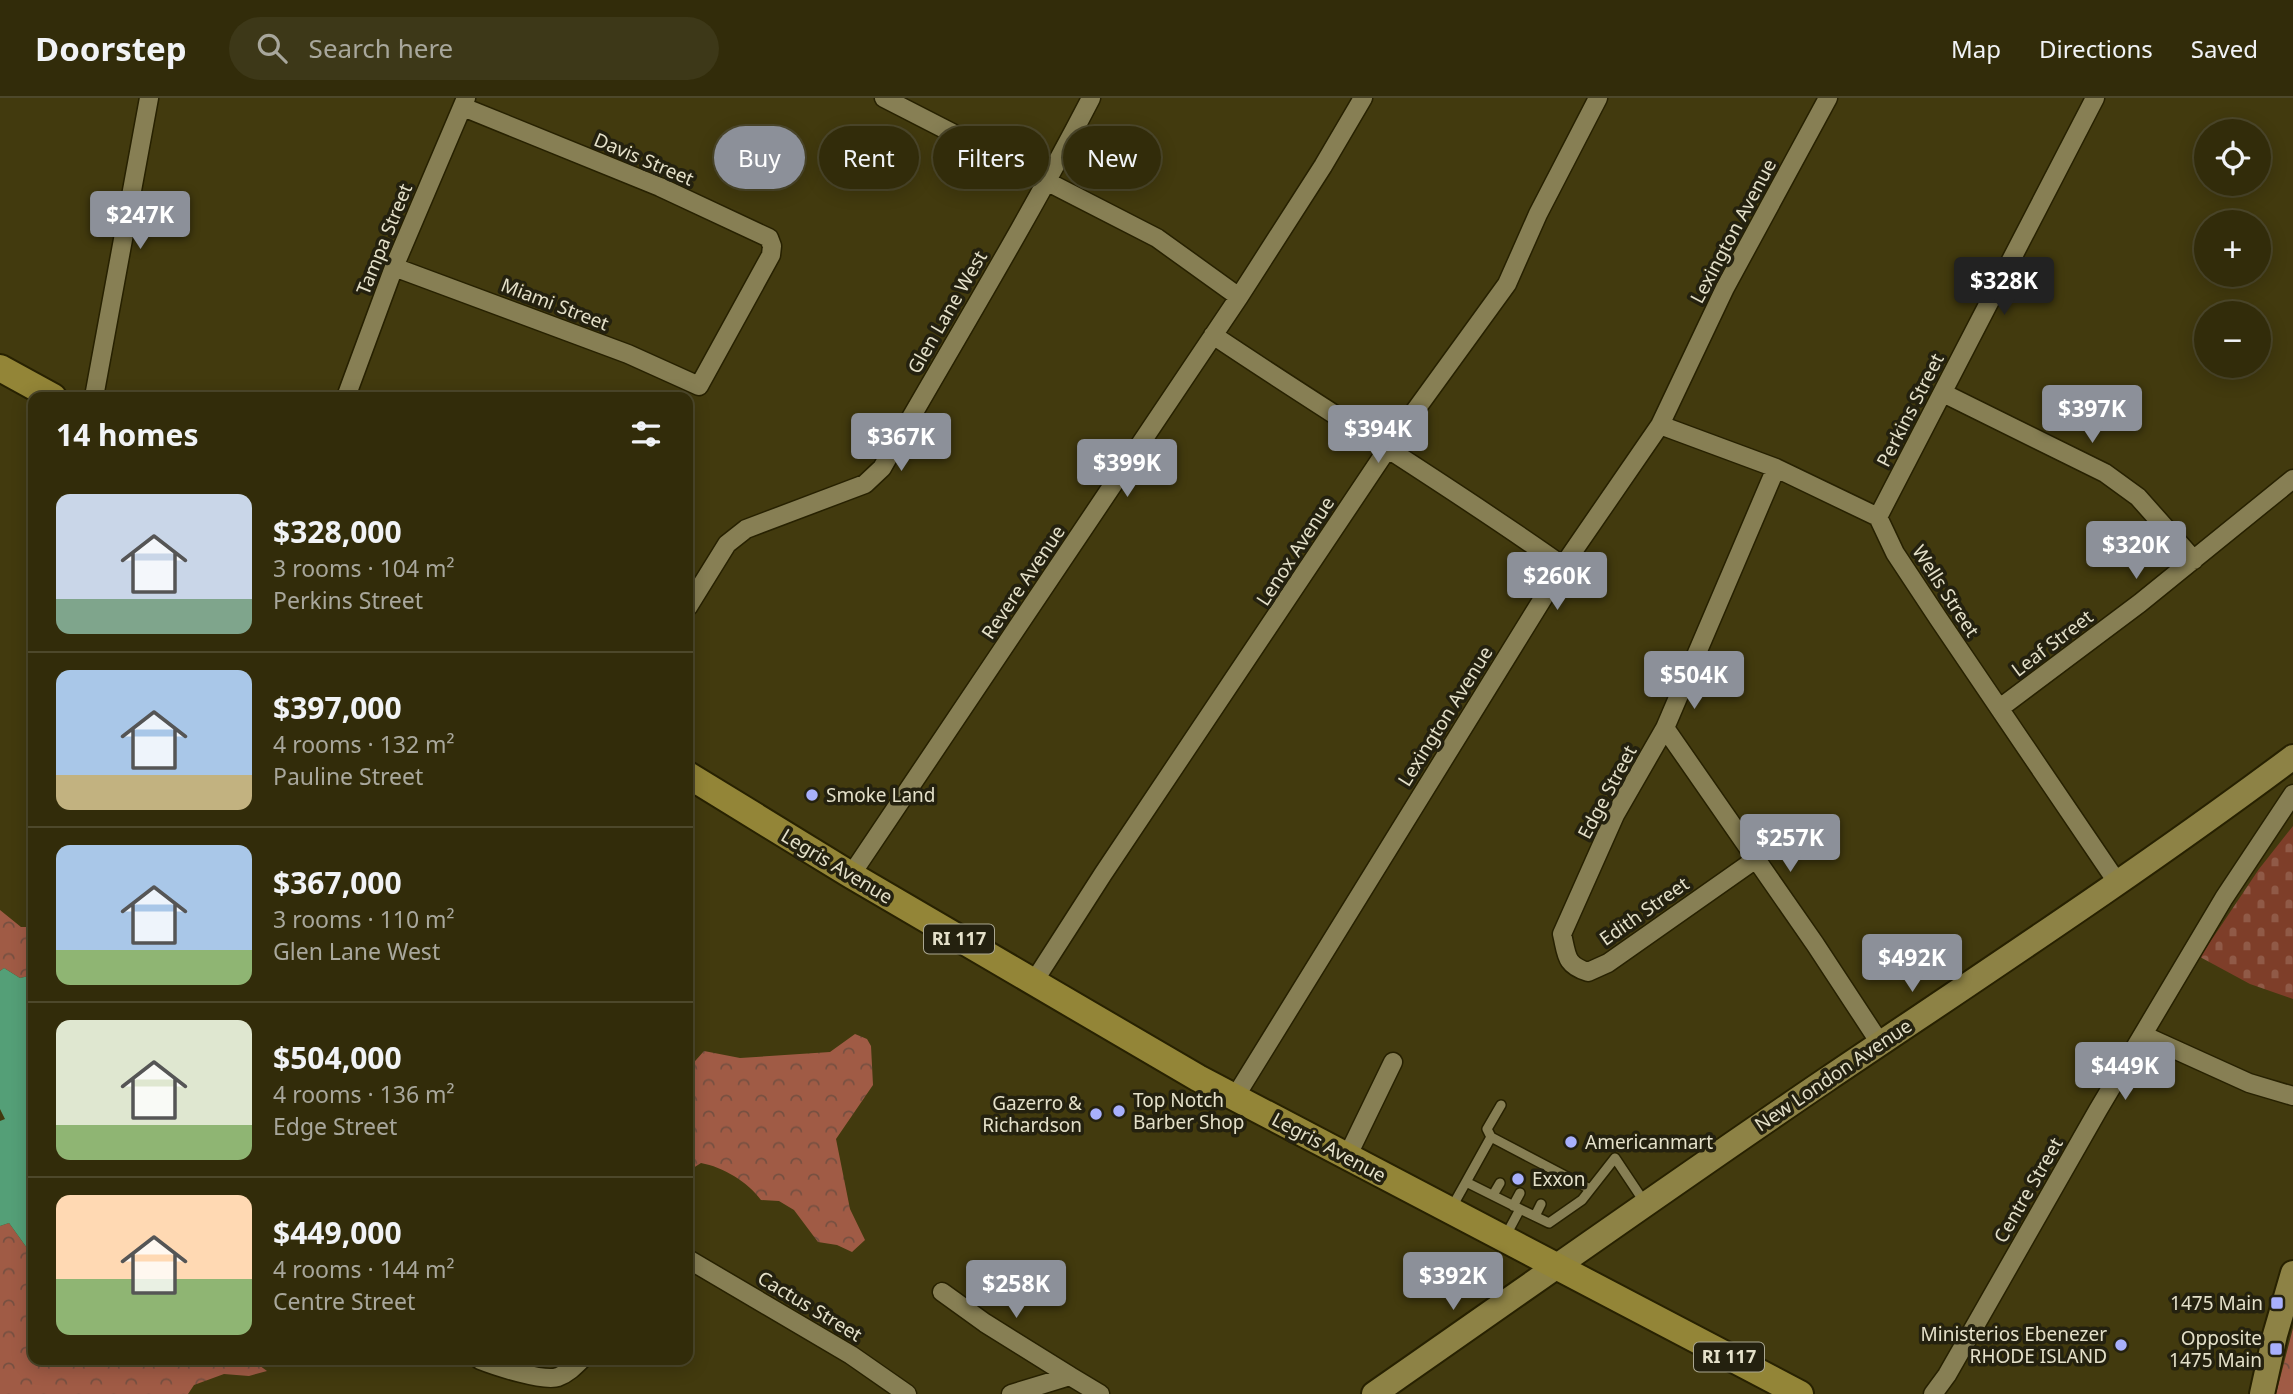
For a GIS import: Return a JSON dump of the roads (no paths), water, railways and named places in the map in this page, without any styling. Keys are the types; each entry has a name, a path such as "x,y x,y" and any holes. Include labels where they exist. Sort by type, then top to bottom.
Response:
{"main road":[{"path":"0,368 44,392"},
{"name":"New London Avenue","path":"1374,1394 1645,1203 2118,882 2293,757"},
{"name":"Legris Avenue","path":"693,778 1033,983 1235,1097 1800,1394"},
{"path":"2262,1394 2293,1273"}],"street":[{"path":"95,392 149,98"},
{"path":"884,98 939,126"},
{"name":"Glen Lane West","path":"1049,179 1091,98"},
{"name":"Revere Avenue","path":"851,875 1239,297 1363,98"},
{"name":"Lenox Avenue","path":"1033,983 1108,866 1388,448 1507,284 1538,214 1598,98"},
{"name":"Lexington Avenue","path":"1235,1097 1563,566 1660,425 1725,288 1828,98"},
{"name":"Perkins Street","path":"1878,517 2095,98"},
{"name":"Tampa Street","path":"348,392 394,267 465,102"},
{"name":"Davis Street","path":"465,102 769,238 771,255 699,386"},
{"path":"1049,182 1157,238 1239,297"},
{"name":"Glen Lane West","path":"693,599 727,544 746,529 865,484 882,468 1043,189"},
{"name":"Miami Street","path":"394,267 628,354 699,386"},
{"path":"1213,335 1484,510 1563,566"},
{"path":"1943,393 2105,473 2138,497 2194,560"},
{"path":"1660,425 1776,468 1878,517"},
{"name":"Edge Street","path":"1564,944 1562,934 1615,815 1665,728 1776,468"},
{"name":"Leaf Street","path":"2000,708 2194,560 2293,479"},
{"name":"Wells Street","path":"1878,517 1895,553 2118,882"},
{"path":"1665,728 1880,1043"},
{"name":"Centre Street","path":"1933,1394 1947,1375 2224,898 2293,794"},
{"name":"Edith Street","path":"1564,944 1564,953 1576,968 1588,972 1608,963 1756,859"},
{"path":"2143,1035 2249,1083 2293,1096"},
{"path":"1347,1157 1393,1062"},
{"name":"Cactus Street","path":"693,1262 851,1355 907,1394"},
{"path":"942,1293 985,1324 1100,1394"},
{"path":"497,1365 523,1373 556,1378 576,1365"},
{"path":"1011,1394 1070,1376"}],"lane":[{"path":"1501,1105 1487,1129 1491,1137 1514,1156 1534,1166 1557,1172 1590,1189"},
{"path":"1450,1211 1491,1137"},
{"path":"1466,1182 1549,1223 1582,1200 1615,1158 1645,1203"},
{"path":"1552,1182 1557,1172"},
{"path":"1493,1195 1500,1183"},
{"path":"1504,1239 1520,1194"},
{"path":"1535,1216 1541,1204"}],"place":[{"name":"Smoke Land","path":"812,795"},
{"name":"Top Notch Barber Shop","path":"1119,1111"},
{"name":"Gazerro & Richardson","path":"1096,1114"},
{"name":"Americanmart","path":"1571,1142"},
{"name":"Exxon","path":"1518,1179"},
{"name":"1475 Main","path":"2277,1303"},
{"name":"Ministerios Ebenezer RHODE ISLAND","path":"2121,1345"},
{"name":"Opposite 1475 Main","path":"2276,1349"}]}
